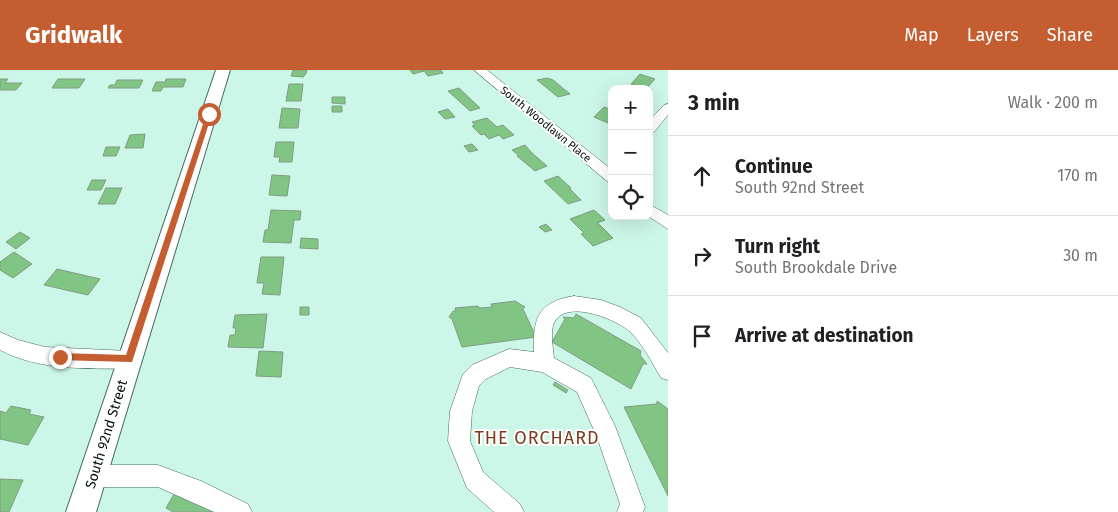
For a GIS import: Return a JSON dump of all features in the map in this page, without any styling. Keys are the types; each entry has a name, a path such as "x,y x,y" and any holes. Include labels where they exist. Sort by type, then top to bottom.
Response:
{"main road":[{"name":"South 92nd Street","path":"81,512 223,70"}],"street":[{"name":"South Woodlawn Place","path":"480,70 608,171"},
{"path":"653,125 668,108"},
{"path":"653,212 668,223"},
{"path":"544,363 545,321 557,307 582,302 609,311 633,324 668,371"},
{"path":"0,341 12,348 60,357 129,360"},
{"path":"512,512 475,480 459,441 461,411 470,381 479,372 508,358 544,363 584,385 607,434 634,510"},
{"path":"93,476 158,476 194,488 240,512"}],"building":[{"path":"293,70 307,70 303,77 291,76"},
{"path":"410,70 441,70 443,73 428,76 424,71 413,74"},
{"path":"640,74 655,79 650,85 631,84"},
{"path":"547,78 553,80 570,94 558,97 537,80"},
{"path":"0,79 8,79 5,83 22,83 16,90 0,90"},
{"path":"58,79 85,79 79,88 52,88"},
{"path":"166,79 186,79 183,87 163,87 161,91 152,91 156,82 165,82"},
{"path":"117,80 143,80 139,88 108,88 110,85 115,85"},
{"path":"289,84 303,84 301,101 286,101"},
{"path":"459,88 480,108 470,111 448,91"},
{"path":"332,97 345,97 345,104 332,103"},
{"path":"332,106 342,106 342,112 332,112"},
{"path":"604,107 608,108 608,123 594,117"},
{"path":"282,108 300,109 298,128 279,128"},
{"path":"448,109 455,117 445,119 438,112"},
{"path":"487,118 497,127 503,125 514,135 503,139 499,135 489,139 484,134 481,135 472,126 475,125 472,122"},
{"path":"145,134 143,148 125,148 130,135"},
{"path":"276,142 294,142 292,162 279,162 280,157 274,157"},
{"path":"472,144 478,150 469,152 464,146"},
{"path":"525,145 547,166 535,171 512,150"},
{"path":"106,147 120,147 116,156 103,156"},
{"path":"272,175 290,176 287,196 269,195"},
{"path":"558,176 581,200 568,204 544,181"},
{"path":"92,180 106,180 101,190 87,190"},
{"path":"106,188 122,188 115,204 98,204"},
{"path":"271,210 301,211 300,220 294,220 291,243 263,242 265,230 268,230"},
{"path":"594,210 605,220 598,223 613,238 593,246 581,234 584,233 570,219"},
{"path":"546,224 552,230 545,232 539,227"},
{"path":"20,232 30,238 16,249 6,242"},
{"path":"301,238 318,239 318,249 300,248"},
{"path":"14,252 32,264 13,278 0,270 0,262"},
{"path":"261,257 284,257 280,295 262,294 264,283 257,283"},
{"path":"57,269 100,279 88,295 44,285"},
{"path":"515,301 525,307 523,309 536,337 462,347 452,319 449,317 453,311 456,311 455,308 492,307 491,304"},
{"path":"300,307 309,307 309,315 300,315"},
{"path":"267,314 263,348 228,347 230,335 235,335 236,328 233,328 235,315"},
{"path":"576,314 641,351 640,355 647,364 643,364 631,389 552,342 565,319 563,317 574,318"},
{"path":"259,351 283,352 281,377 256,376"},
{"path":"555,382 568,390 566,393 553,385"},
{"path":"657,401 668,409 668,496 624,407 657,404"},
{"path":"11,406 31,410 29,414 44,417 28,445 0,439 0,411 6,413"},
{"path":"0,479 23,480 9,512 0,512"},
{"path":"177,489 217,512 173,512 166,508"}],"district":[{"name":"THE ORCHARD","path":"537,438"}],"route":[{"path":"60,357 129,360 209,114"}]}
